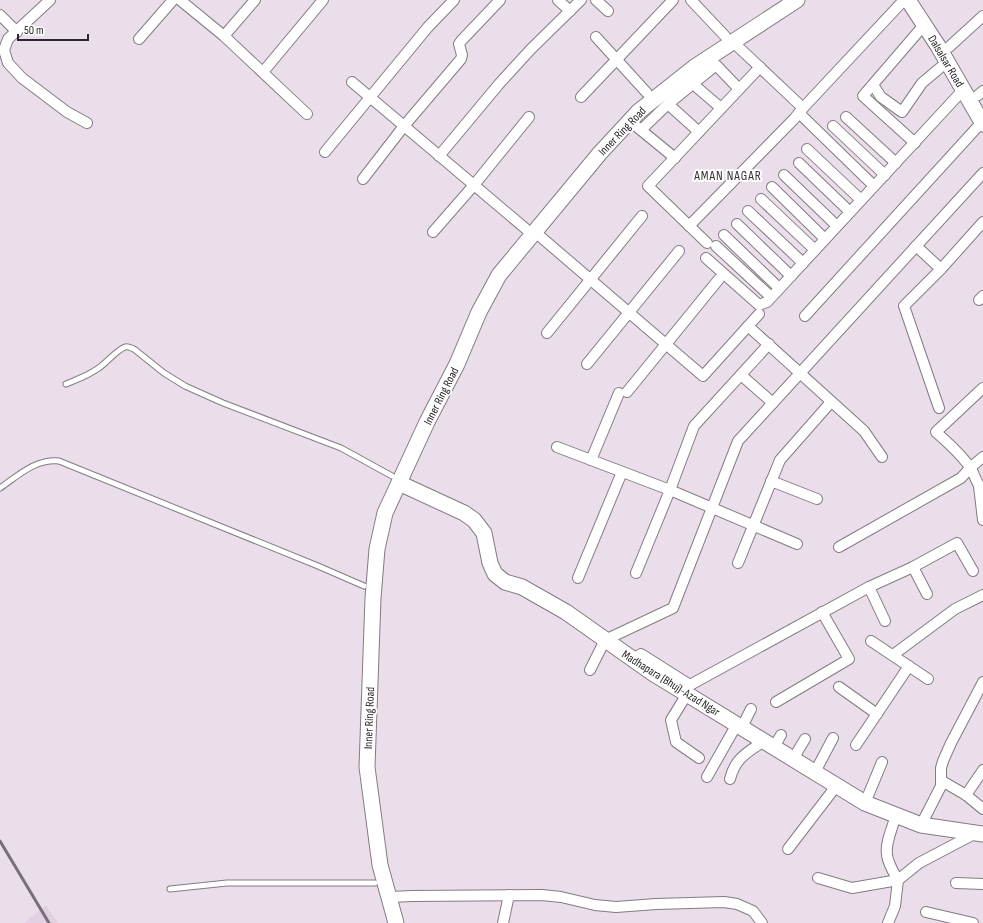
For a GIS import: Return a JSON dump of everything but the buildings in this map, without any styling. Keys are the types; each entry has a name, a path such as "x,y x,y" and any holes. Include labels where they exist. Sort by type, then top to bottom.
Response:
{"main road":[{"name":"Inner Ring Road","path":"396,923 380,865 367,767 373,598 377,549 385,513 419,418 448,360 474,302 492,270 530,231 600,153 636,125 638,112 780,0"},
{"name":"Inner Ring Road","path":"530,231 593,147 631,105 690,58 729,39 797,0"},
{"name":"Dalsalsar Road","path":"908,0 947,62 977,95"},
{"name":"Dalsalsar Road","path":"918,0 949,47 977,95 983,123"},
{"name":"Inner Ring Road","path":"386,923 371,866 358,768 364,586 368,547 377,510 396,480"},
{"name":"Madhapara (Bhuj)-Azad Ngar","path":"396,480 474,520 484,533 490,563 496,574 505,582 522,588 566,612 632,659 739,726 773,741 793,759 865,803 921,825 979,834"}],"street":[{"path":"50,0 8,39 4,50 4,63 67,112 87,123"},
{"path":"139,39 173,0"},
{"path":"180,0 224,36 307,114"},
{"path":"224,36 255,0"},
{"path":"263,72 323,0"},
{"path":"325,152 428,27 454,0"},
{"path":"363,179 404,126 461,59 462,55 459,44 461,41 500,0"},
{"path":"558,0 570,11"},
{"path":"439,156 499,84 531,49 581,0"},
{"path":"596,0 608,11"},
{"path":"581,97 673,0"},
{"path":"691,0 729,39 760,67 874,186"},
{"path":"689,226 801,111 904,0"},
{"path":"0,15 17,32"},
{"path":"949,47 983,16"},
{"path":"914,143 863,96 924,25"},
{"path":"596,38 647,92"},
{"path":"873,86 881,97 902,112 922,83 947,62"},
{"path":"675,158 636,125 668,104 716,65 739,89"},
{"path":"760,67 648,186 689,226 712,244 771,298"},
{"path":"352,82 474,185 591,280 703,376 758,314"},
{"path":"693,84 721,108"},
{"path":"706,258 759,305 767,302 914,143 977,95"},
{"path":"668,104 699,132"},
{"path":"433,232 530,117"},
{"path":"846,117 896,163"},
{"path":"805,316 983,123"},
{"path":"833,126 885,175"},
{"path":"807,149 862,200"},
{"path":"799,163 850,212"},
{"path":"590,670 606,640 673,608 713,509 738,441 983,173"},
{"path":"784,175 837,226"},
{"path":"772,187 825,239"},
{"path":"760,199 815,250"},
{"path":"748,211 803,264"},
{"path":"547,333 642,216"},
{"path":"939,408 904,306 941,269 983,222"},
{"path":"737,224 791,276"},
{"path":"724,235 780,288"},
{"path":"916,246 941,269"},
{"path":"587,364 679,251"},
{"path":"591,460 623,392 719,279"},
{"path":"748,326 864,430 882,457"},
{"path":"636,573 694,426 769,344"},
{"path":"741,375 772,403"},
{"path":"983,388 936,432 956,449 971,467 981,488 983,520"},
{"path":"738,563 780,460 831,402"},
{"path":"557,447 670,490 797,544"},
{"path":"839,547 961,478 983,457"},
{"path":"578,578 622,472"},
{"path":"771,481 817,499"},
{"path":"632,659 641,654 690,685 869,587 913,567 957,543 973,571"},
{"path":"913,567 927,594"},
{"path":"869,587 885,621"},
{"path":"893,655 955,609 983,594"},
{"path":"776,702 850,659 822,612"},
{"path":"871,641 928,679"},
{"path":"856,745 909,666"},
{"path":"921,825 942,781 941,768 943,761 983,682"},
{"path":"840,688 877,714"},
{"path":"687,694 671,720 676,742 699,758"},
{"path":"707,777 751,709"},
{"path":"815,772 833,738"},
{"path":"793,759 805,739"},
{"path":"730,779 734,765 739,759 773,741"},
{"path":"865,803 882,762"},
{"path":"966,795 983,770"},
{"path":"942,781 966,795 983,809"},
{"path":"788,849 836,785"},
{"path":"888,923 895,906 898,880 889,862 887,854 889,839 896,815"},
{"path":"818,878 852,888 898,880 919,863 979,834"},
{"path":"956,883 983,884"},
{"path":"503,923 509,895"},
{"path":"390,898 412,896 561,896 595,905 616,907 724,902 746,907 753,911 762,923"},
{"path":"926,912 972,923"}],"lane":[{"path":"66,384 89,374 99,368 125,347 129,347 134,349 164,373 185,386 223,403 340,448 396,480"},
{"path":"0,488 34,465 48,460 59,461 364,586"},
{"path":"170,888 227,883 375,883"}],"shaded area":[{"path":"46,905 58,923 24,923"}],"railway":[{"path":"0,841 49,923"}],"district":[{"name":"AMAN NAGAR","path":"728,175"}]}
